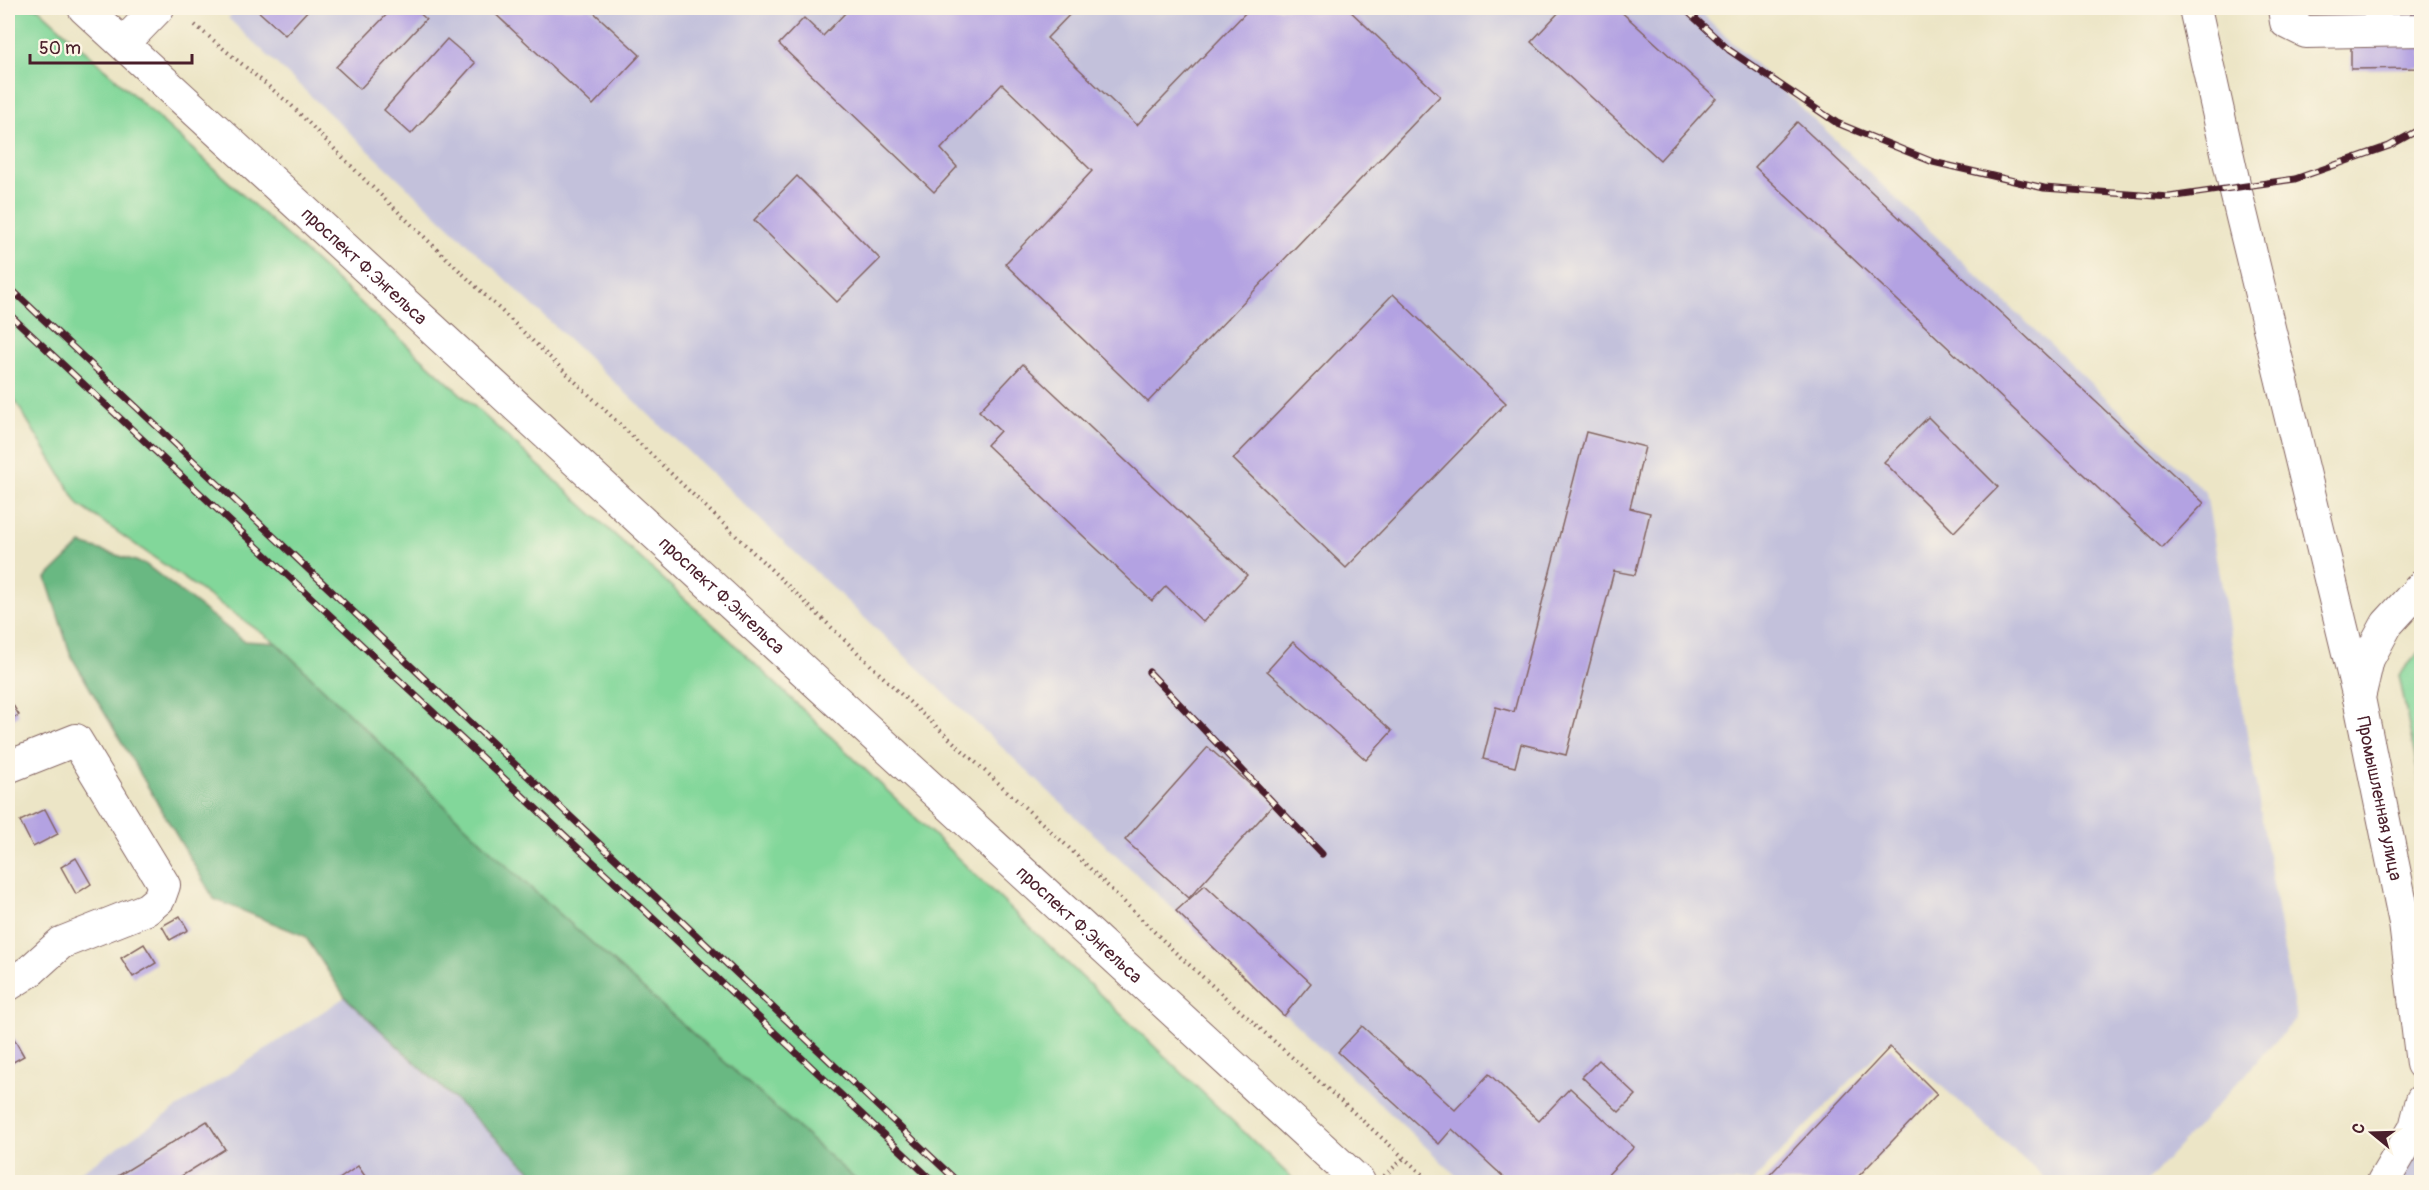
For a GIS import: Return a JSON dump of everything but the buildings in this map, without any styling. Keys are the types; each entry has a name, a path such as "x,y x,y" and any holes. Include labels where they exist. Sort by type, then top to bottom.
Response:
{"street":[{"name":"проспект Ф.Энгельса","path":"84,8 1359,1182"},
{"path":"124,43 158,8"},
{"path":"2195,8 2238,199 2359,698"},
{"path":"2284,8 2286,22 2306,32 2421,30"},
{"name":"Промышленная улица","path":"2421,586 2387,624 2368,659 2359,698 2413,919 2421,1064"},
{"path":"8,767 76,740 164,885 159,899 147,909 62,943 30,971 8,985"},
{"path":"2383,1182 2415,1128 2421,1100"}],"path":[{"path":"195,25 291,105 391,206 904,697 1066,844 1177,954 1431,1182"},
{"path":"1377,1182 1404,1158"}],"shaded area":[{"path":"238,8 1696,8 2206,493 2296,1019 2146,1182 2049,1182 1890,1040 1752,1182 1463,1182 228,18"},
{"path":"345,997 543,1182 65,1182"},
{"path":"2421,1137 2421,1182 2395,1182"}],"green space":[{"path":"8,8 38,8 730,640 1296,1182 858,1182 513,872 276,643 79,505 8,389"},
{"path":"81,544 145,564 244,641 276,643 513,872 858,1182 543,1182 345,997 305,936 214,899 71,656 46,578"},
{"path":"2421,650 2421,789 2399,675"}],"railway":[{"path":"1684,8 1729,50 1837,123 1933,162 2044,188 2169,197 2295,179 2389,146 2422,128"},
{"path":"8,286 958,1182"},
{"path":"8,313 934,1182"},
{"path":"1149,672 1322,854"}]}
